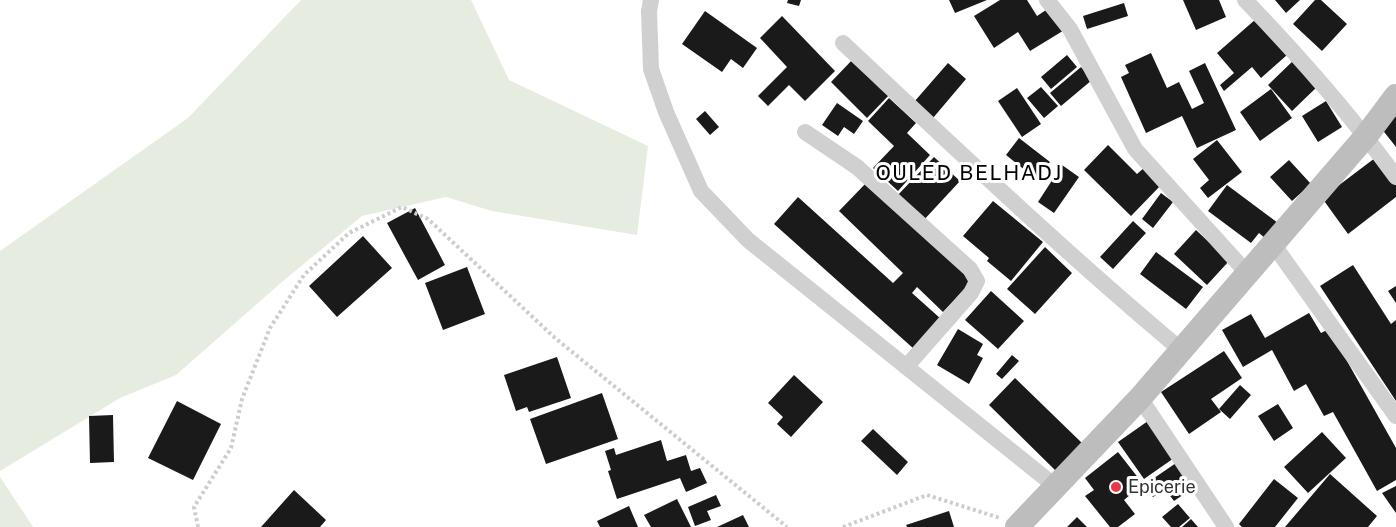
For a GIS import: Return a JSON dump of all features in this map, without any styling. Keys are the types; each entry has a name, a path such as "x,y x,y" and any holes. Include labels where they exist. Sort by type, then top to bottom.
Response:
{"street":[{"path":"651,0 649,11 651,69 666,112 701,191 747,240 1055,486"},
{"path":"1047,0 1070,29 1135,149 1248,274"},
{"path":"1245,0 1288,45 1366,135 1396,177"},
{"path":"843,43 1030,219 1180,350"},
{"path":"1017,525 1140,398 1366,135 1396,96"},
{"path":"805,132 857,167 970,269 977,281 971,293 906,367"},
{"path":"1273,244 1396,416"},
{"path":"1140,398 1226,527"}],"path":[{"path":"198,527 194,507 231,448 242,399 270,328 304,275 349,233 402,207 428,219 555,338 787,527"},
{"path":"843,527 927,495 1017,525"}],"shaded area":[{"path":"301,0 471,0 509,80 648,146 637,235 492,211 446,197 362,216 283,281 176,375 120,398 0,471 0,251 188,118"},
{"path":"0,477 33,527 0,527"}],"building":[{"path":"788,0 801,0 799,6 787,3"},
{"path":"949,0 987,0 955,13"},
{"path":"1000,0 1027,0 1037,16 1052,6 1066,29 1030,51 1018,32 994,48 974,16"},
{"path":"1183,0 1219,0 1226,17 1196,30"},
{"path":"1275,0 1300,0 1286,13"},
{"path":"1315,0 1321,0 1347,24 1322,51 1293,24"},
{"path":"1124,3 1128,16 1087,29 1083,16"},
{"path":"705,11 757,48 743,68 731,59 722,72 682,44"},
{"path":"782,16 835,71 805,101 789,85 768,106 758,96 787,67 760,38"},
{"path":"1256,19 1287,55 1261,78 1252,67 1224,91 1220,85 1234,73 1217,53"},
{"path":"1151,53 1167,88 1179,82 1192,109 1204,103 1189,71 1205,63 1236,130 1197,148 1182,116 1146,133 1121,77 1129,73 1125,65"},
{"path":"1067,55 1077,67 1051,89 1041,77"},
{"path":"855,57 891,93 867,118 831,82"},
{"path":"1295,59 1319,85 1292,111 1268,85"},
{"path":"948,63 966,79 933,118 914,102"},
{"path":"1081,67 1092,80 1061,106 1050,93"},
{"path":"1041,87 1058,106 1044,118 1027,98"},
{"path":"1017,88 1041,124 1022,137 998,101"},
{"path":"1271,89 1292,118 1260,141 1240,112"},
{"path":"889,98 916,123 907,133 930,155 898,191 873,168 894,146 868,121"},
{"path":"1326,101 1342,127 1318,142 1302,116"},
{"path":"837,103 863,121 854,134 844,127 838,136 822,125"},
{"path":"705,111 719,127 710,135 696,119"},
{"path":"1396,116 1396,147 1381,128"},
{"path":"1019,138 1050,162 1036,179 1006,155"},
{"path":"1217,140 1242,172 1208,198 1200,188 1209,180 1193,159"},
{"path":"1108,145 1137,174 1145,167 1162,184 1131,216 1084,170"},
{"path":"934,157 960,181 922,222 896,197"},
{"path":"1375,158 1396,185 1396,197 1348,234 1322,198"},
{"path":"1289,160 1311,184 1292,201 1270,177"},
{"path":"1062,165 1079,177 1054,213 1038,202"},
{"path":"868,181 972,281 943,312 917,287 912,293 941,319 914,349 774,224 798,197 893,283 903,273 839,211"},
{"path":"1227,185 1278,223 1266,239 1259,233 1251,243 1208,211"},
{"path":"1161,193 1173,202 1153,228 1142,219"},
{"path":"993,201 1043,242 1011,281 987,261 989,258 963,236"},
{"path":"415,208 445,265 418,280 387,223"},
{"path":"1133,221 1146,233 1113,269 1100,257"},
{"path":"1196,230 1229,261 1207,285 1174,254"},
{"path":"363,236 392,268 337,317 309,286"},
{"path":"1045,247 1072,273 1035,314 1007,289"},
{"path":"1156,252 1203,287 1186,309 1140,274"},
{"path":"1353,265 1391,324 1396,320 1396,401 1320,286"},
{"path":"467,267 485,314 443,330 425,283"},
{"path":"1396,286 1396,303 1388,291"},
{"path":"991,291 1024,321 998,349 965,320"},
{"path":"1309,313 1321,333 1329,329 1396,448 1396,480 1377,491 1333,412 1324,416 1306,384 1294,391 1272,350 1243,367 1222,330 1251,314 1265,338"},
{"path":"958,329 983,344 977,355 983,358 969,384 937,365"},
{"path":"1224,351 1242,378 1211,399 1221,412 1189,434 1161,392"},
{"path":"1012,355 1019,361 1002,379 996,374"},
{"path":"557,357 571,398 529,412 527,407 516,411 504,375"},
{"path":"794,375 823,402 791,437 777,424 783,417 768,403"},
{"path":"1015,378 1083,444 1056,471 989,405"},
{"path":"1240,385 1251,395 1230,419 1219,409"},
{"path":"602,393 618,439 546,464 530,419"},
{"path":"177,401 221,424 193,480 148,458"},
{"path":"1278,404 1293,428 1274,441 1258,416"},
{"path":"113,415 114,462 90,463 89,416"},
{"path":"1148,421 1174,458 1144,479 1118,442"},
{"path":"873,429 908,462 897,475 861,441"},
{"path":"1322,432 1346,458 1308,493 1284,467"},
{"path":"661,440 667,461 686,455 691,471 700,468 707,483 686,492 680,478 617,499 608,471 611,470 605,451 614,448 616,455"},
{"name":"Epicerie","path":"1118,452 1143,484 1124,500 1135,514 1118,527 1110,527 1085,496 1094,490 1085,478"},
{"path":"1176,463 1193,488 1174,501 1165,489 1153,497 1144,485"},
{"path":"1330,474 1377,516 1368,527 1285,527"},
{"path":"1274,479 1298,498 1275,527 1242,527 1239,524"},
{"path":"1396,486 1396,513 1382,493"},
{"path":"294,490 326,520 320,527 261,527"},
{"path":"716,495 721,506 707,511 711,520 695,526 688,507"},
{"path":"677,499 691,527 651,527 644,515"},
{"path":"1178,504 1190,518 1179,527 1171,527 1162,517"},
{"path":"629,506 638,527 600,527 597,521"},
{"path":"949,511 954,527 907,527 906,525"},
{"path":"743,515 749,527 717,527"},
{"path":"1077,517 1087,527 1067,527"},
{"path":"1191,519 1198,527 1182,527"}],"place":[{"name":"Epicerie","path":"1116,487"}],"district":[{"name":"OULED BELHADJ","path":"969,174"}]}
